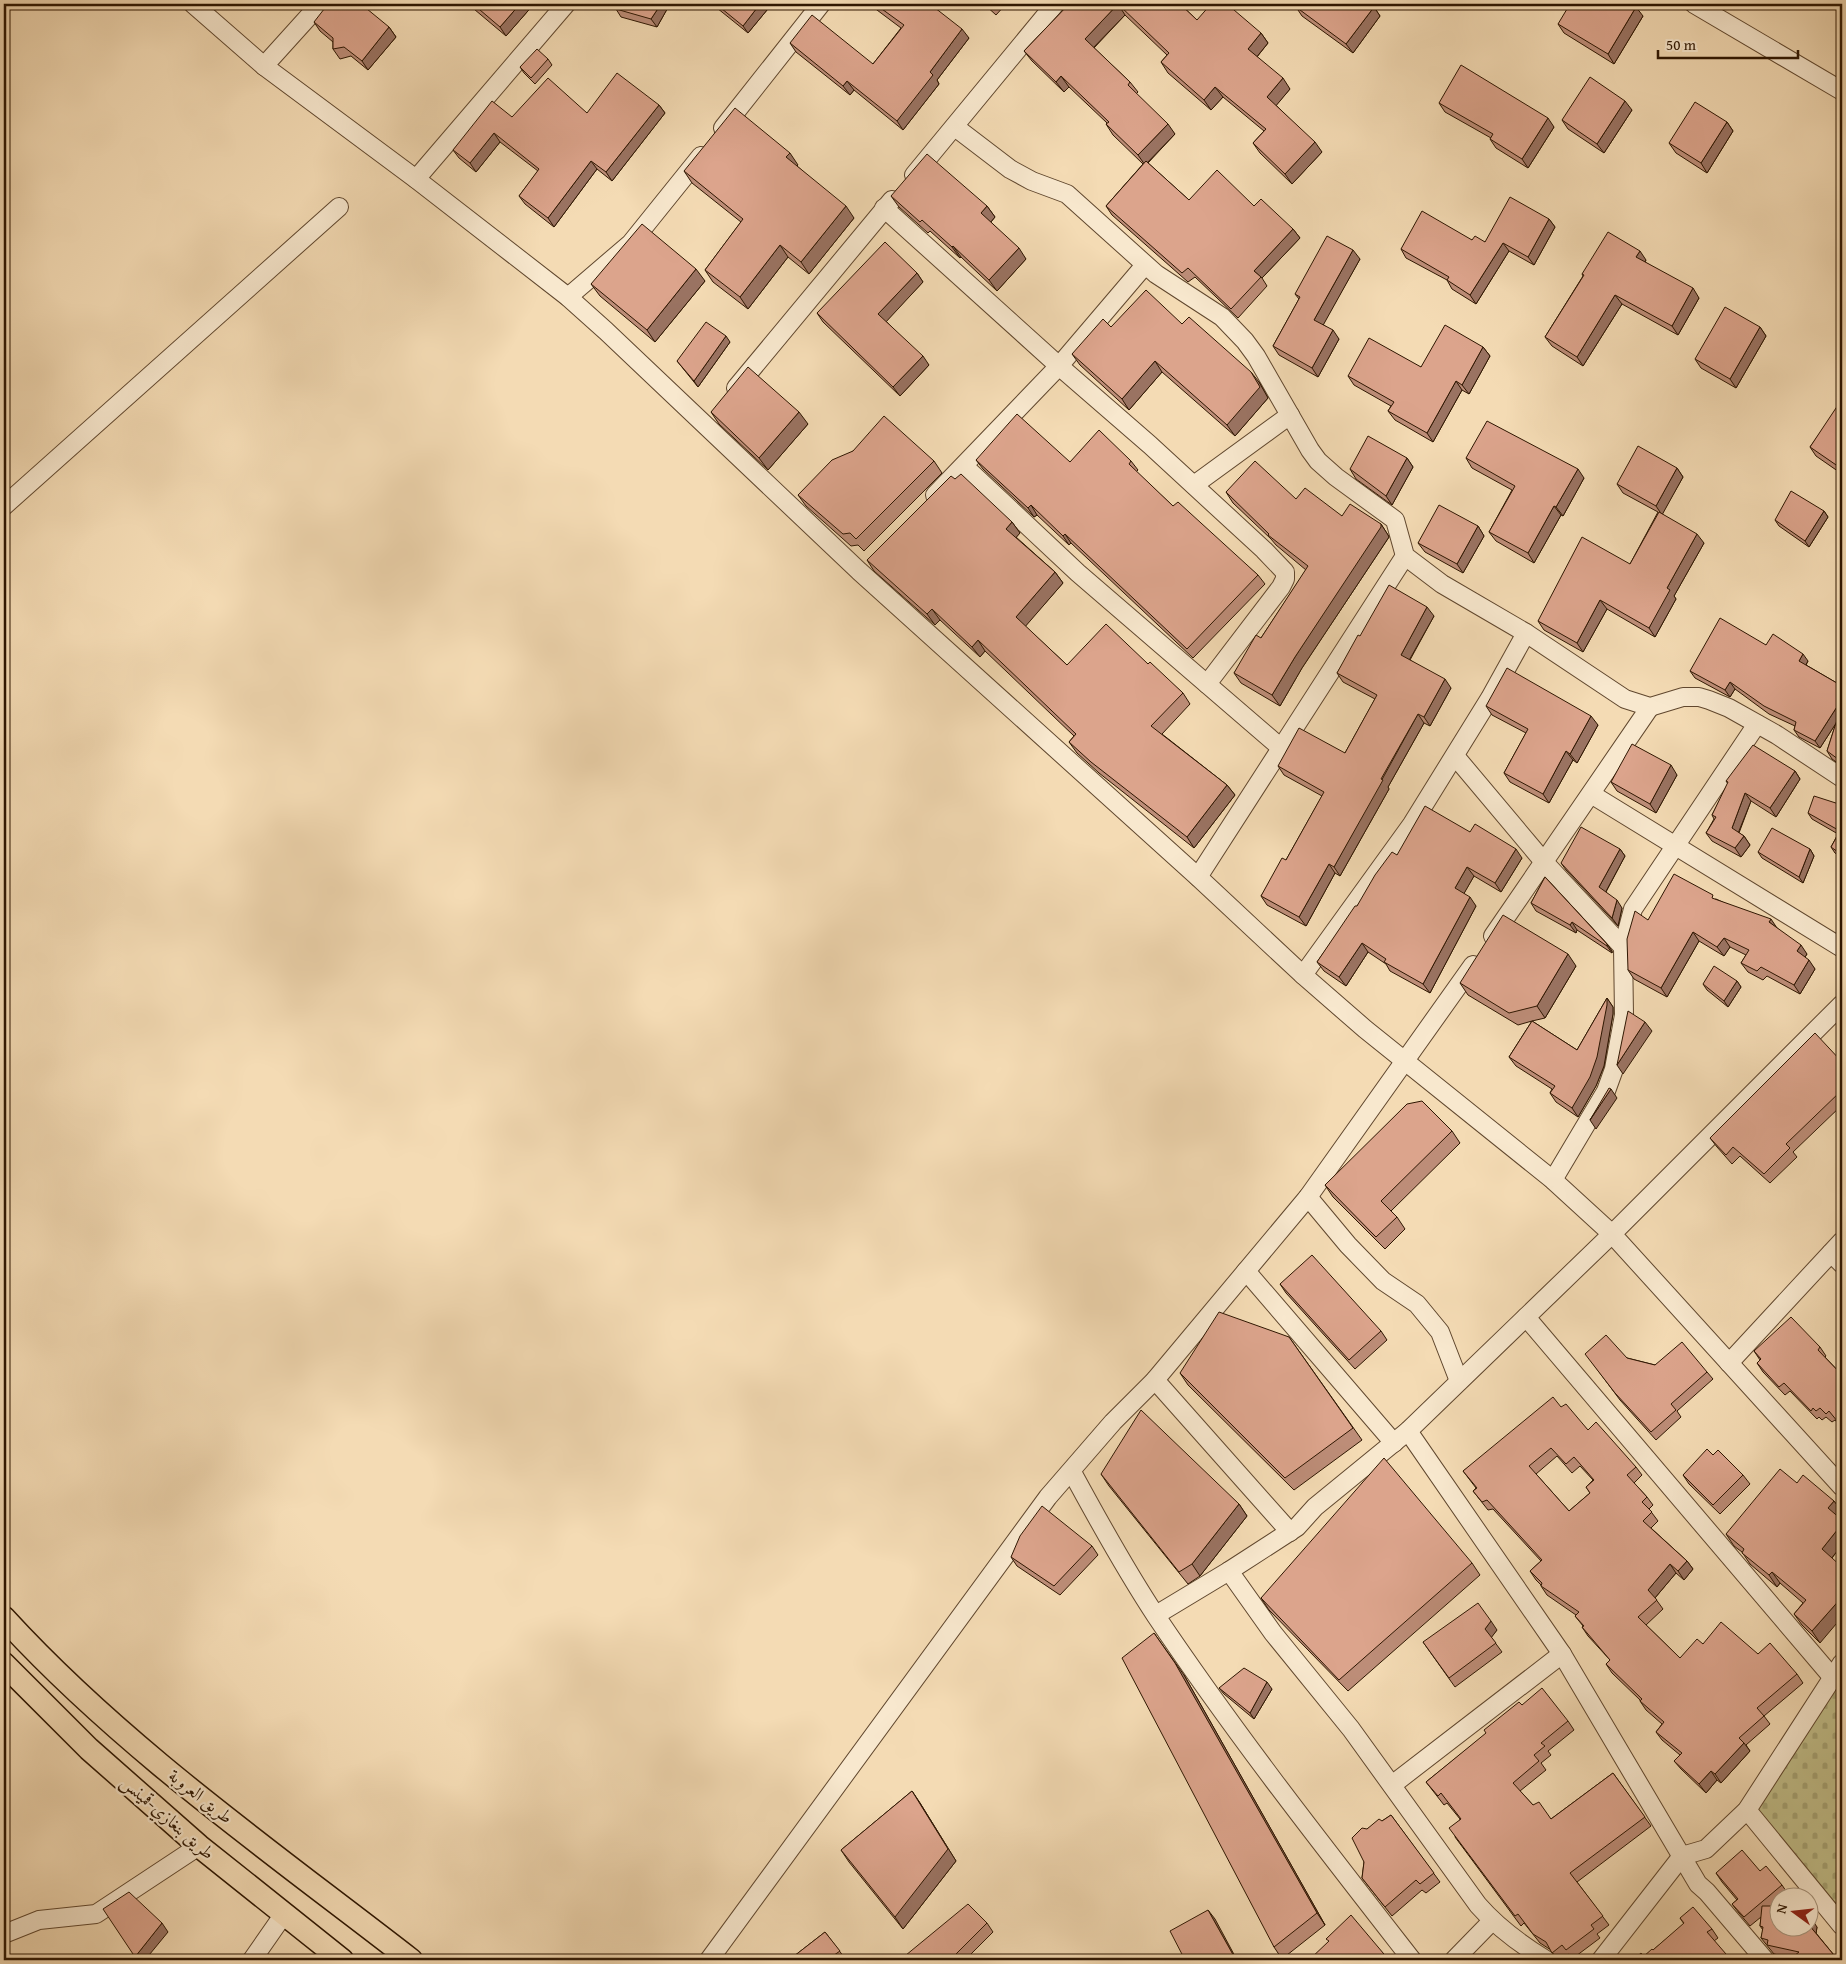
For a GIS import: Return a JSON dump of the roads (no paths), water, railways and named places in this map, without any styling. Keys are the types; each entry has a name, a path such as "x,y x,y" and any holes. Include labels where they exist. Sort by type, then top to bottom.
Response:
{"main road":[{"name":"طريق العروبة","path":"4,1618 61,1675 162,1766 411,1960"},
{"name":"طريق بنغازي-قمينس","path":"4,1664 89,1749 198,1846 342,1960"}],"street":[{"path":"193,4 264,66 416,179 568,297 859,571 1198,876 1303,976 1552,1180 1612,1234 1842,1487"},
{"path":"264,66 320,4"},
{"path":"416,179 566,4"},
{"path":"568,297 632,243 821,4"},
{"path":"705,424 1056,4"},
{"path":"1694,4 1842,91"},
{"path":"955,127 1015,172 1032,181 1067,194 1145,265 1222,317 1245,341 1256,356 1310,450 1326,469 1395,520 1405,556 1442,584 1526,633 1618,696 1650,707 1683,697 1699,697 1729,708 1842,778"},
{"path":"4,506 339,207"},
{"path":"884,208 1194,485 1282,569 1285,576 1281,587 1207,684"},
{"path":"922,508 1059,366 1145,265"},
{"path":"1194,485 1290,415"},
{"path":"964,466 1078,573 1280,747"},
{"path":"1198,876 1405,556"},
{"path":"859,571 873,557"},
{"path":"1303,976 1375,877 1455,756 1526,633"},
{"path":"709,1960 1048,1496 1072,1472 1114,1422 1155,1380 1308,1197 1406,1061 1650,707"},
{"path":"1552,1180 1606,1091 1614,1069 1624,1015 1624,948 1633,909 1757,724"},
{"path":"1455,756 1544,862 1624,948"},
{"path":"1591,794 1842,948"},
{"path":"1156,1615 1297,1527 1315,1507 1408,1431 1612,1234 1842,1004"},
{"path":"1308,1197 1348,1245 1383,1280 1417,1304 1440,1332 1459,1380"},
{"path":"1728,1363 1838,1252"},
{"path":"1246,1271 1394,1443"},
{"path":"1526,1316 1838,1670 1747,1810 1706,1848 1682,1856 1601,1960"},
{"path":"1155,1380 1290,1532"},
{"path":"1408,1431 1562,1654 1698,1884 1765,1960"},
{"path":"1072,1472 1115,1549 1156,1615 1260,1764 1412,1960"},
{"path":"1229,1571 1273,1633 1351,1729 1478,1905 1492,1922 1517,1942 1546,1960"},
{"path":"1392,1785 1562,1654"},
{"path":"1747,1810 1842,1926"},
{"path":"4,1934 39,1920 96,1914 198,1846"},
{"path":"252,1960 284,1914"},
{"path":"1454,1960 1492,1922"}]}
